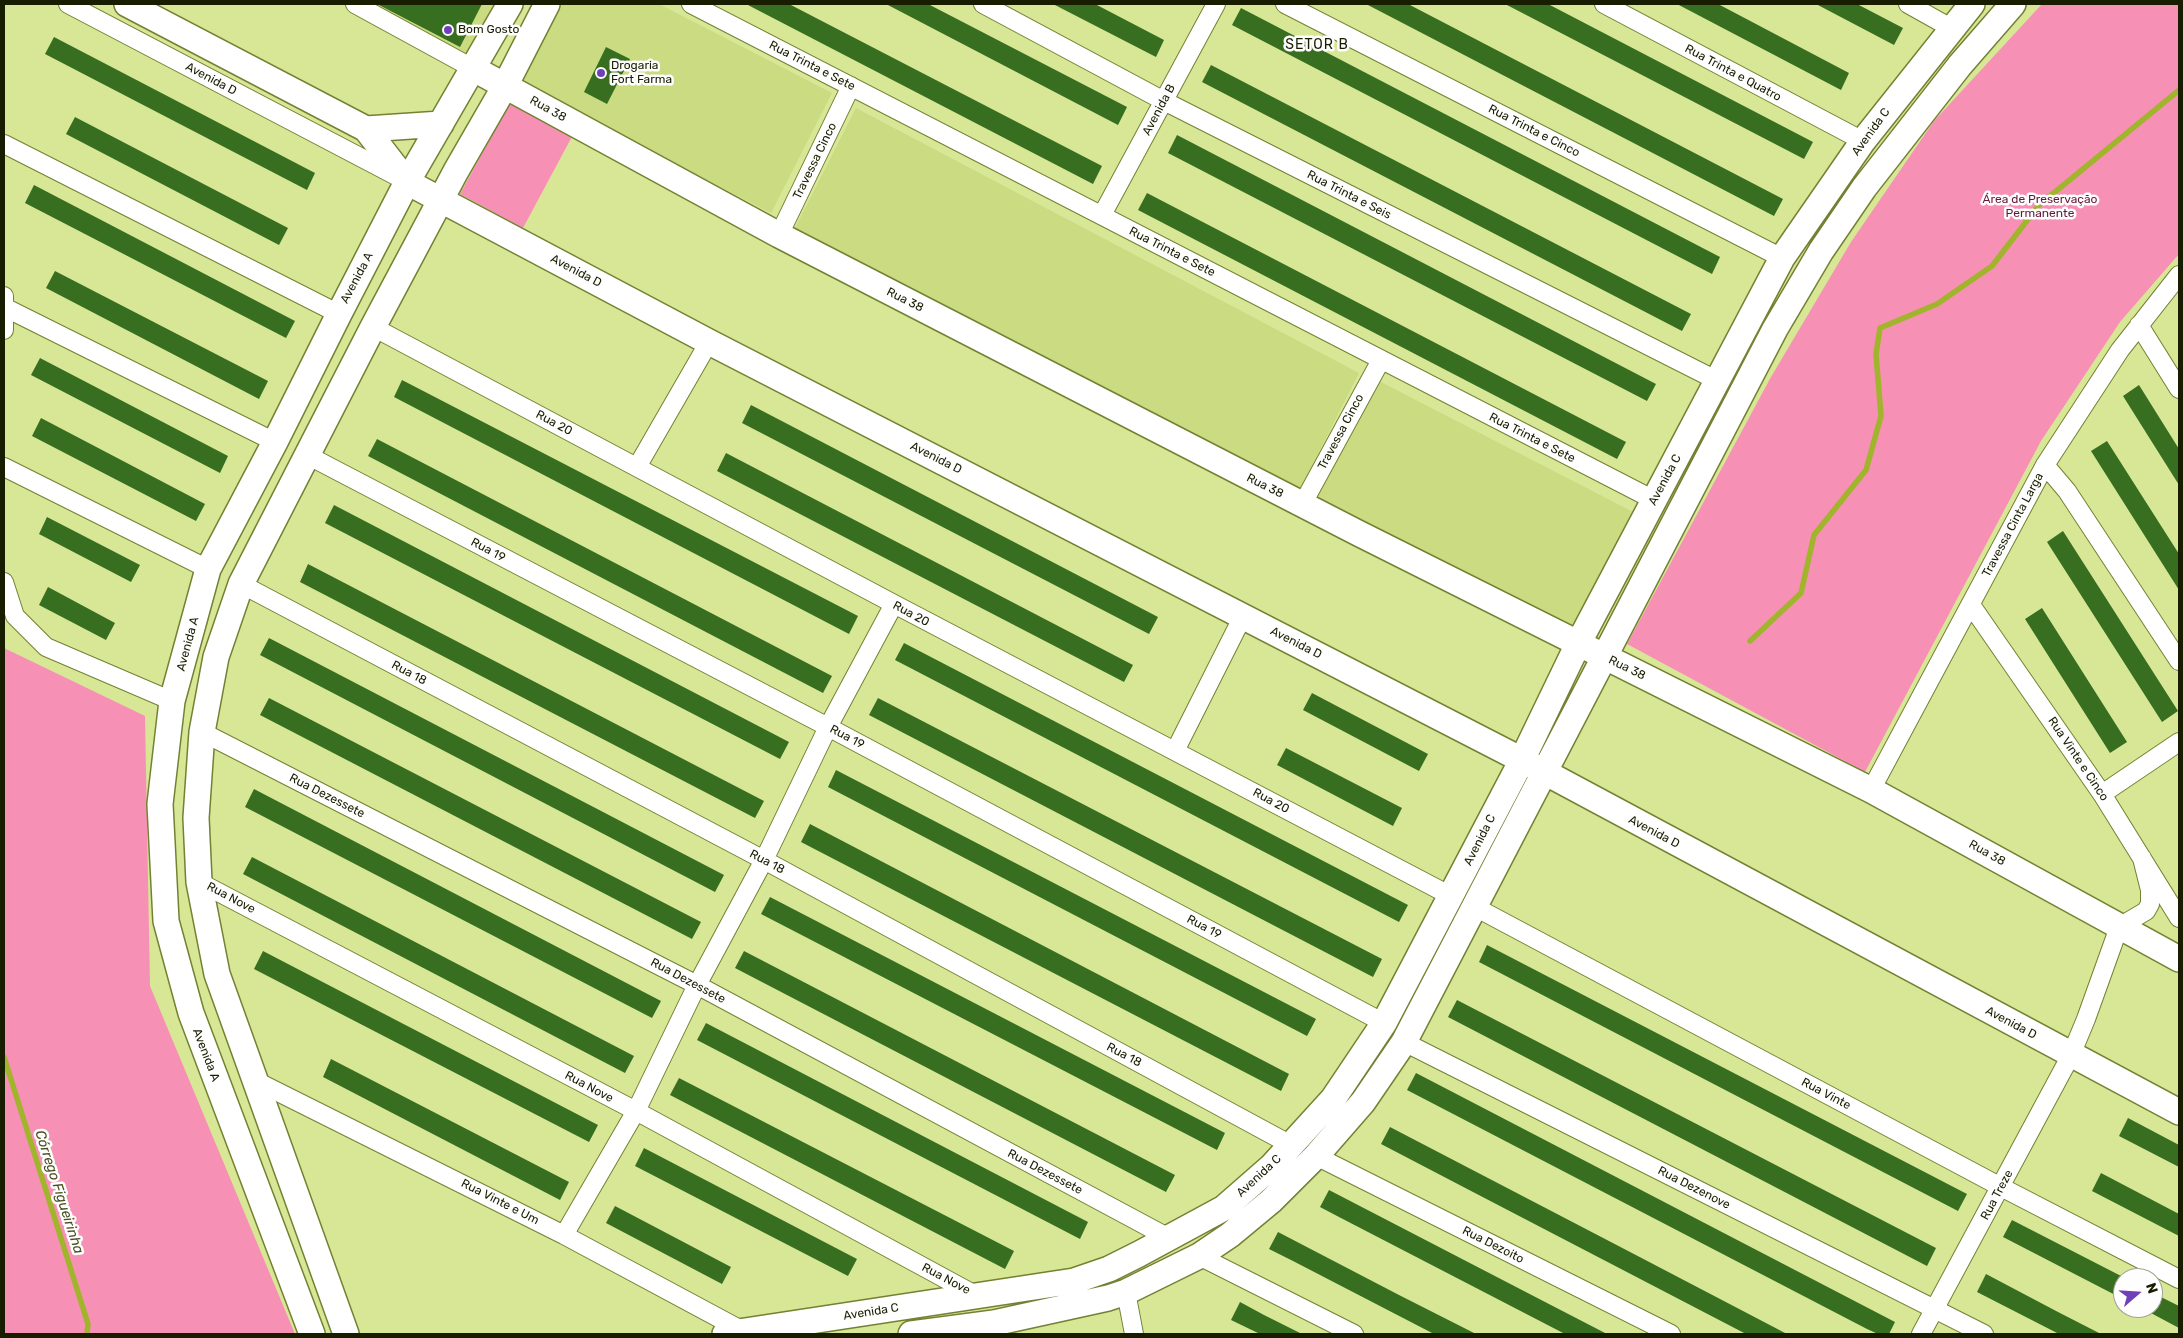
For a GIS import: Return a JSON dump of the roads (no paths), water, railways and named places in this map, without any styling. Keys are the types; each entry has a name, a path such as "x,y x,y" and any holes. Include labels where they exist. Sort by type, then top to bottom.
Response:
{"street":[{"name":"Avenida D","path":"68,4 709,342 1522,760 2179,1112"},
{"name":"Avenida D","path":"127,4 366,129 408,182"},
{"name":"Rua 38","path":"355,4 779,236 1302,505 1871,790 2179,960"},
{"name":"Avenida A","path":"312,1334 190,1013 166,921 160,804 172,701 208,569 408,182 510,4"},
{"path":"346,1334 217,974 200,882 196,818 202,732 216,657 241,584 373,327 441,200 506,86 547,4"},
{"name":"Rua Trinta e Sete","path":"690,4 1654,500"},
{"name":"Rua Trinta e Seis","path":"983,4 1164,101 1718,381"},
{"name":"Avenida B","path":"1102,215 1216,4"},
{"name":"Rua Trinta e Cinco","path":"1285,4 1782,258"},
{"name":"Rua Trinta e Quatro","path":"1604,4 1863,141"},
{"path":"1908,4 1951,28"},
{"name":"Avenida C","path":"734,1333 1074,1281 1109,1268 1224,1208 1272,1166 1333,1099 1384,1023 1522,760 1578,644 1782,258 1863,141 1972,4"},
{"name":"Avenida C","path":"911,1334 995,1328 1126,1292 1199,1256 1230,1235 1271,1201 1316,1156 1363,1102 1404,1042 1775,328 1821,251 1864,188 1960,65 2014,4"},
{"name":"Travessa Cinco","path":"779,236 851,86"},
{"path":"457,99 488,116"},
{"path":"366,129 442,124"},
{"path":"4,144 339,314"},
{"name":"Travessa Cinta Larga","path":"1871,790 2045,465 2079,410 2139,325 2179,276"},
{"path":"4,296 4,330"},
{"path":"4,307 275,442"},
{"path":"2139,325 2179,389"},
{"name":"Rua 20","path":"373,327 894,604 1452,896"},
{"path":"637,467 709,342"},
{"name":"Travessa Cinco","path":"1302,505 1381,360"},
{"name":"Rua 19","path":"307,455 828,728 1384,1023"},
{"path":"2045,465 2067,491 2179,661"},
{"path":"4,467 208,569"},
{"path":"4,582 15,616 46,648 172,701"},
{"name":"Rua 18","path":"241,584 764,860 1291,1145"},
{"path":"564,1235 636,1111 697,985 764,860 828,728 894,604"},
{"name":"Rua Vinte e Cinco","path":"1971,605 2102,794 2179,918"},
{"path":"1175,751 1243,616"},
{"name":"Rua Dezessete","path":"202,732 697,985 1169,1238"},
{"path":"2102,794 2179,742"},
{"path":"2119,927 2146,911 2150,904 2150,890 2142,858"},
{"name":"Rua Nove","path":"200,882 636,1111 977,1296"},
{"name":"Rua Vinte","path":"1475,907 2001,1188 2179,1279"},
{"name":"Rua Treze","path":"1922,1334 2070,1055 2086,1019 2119,927"},
{"name":"Rua Dezenove","path":"1404,1042 1984,1334"},
{"name":"Rua Vinte e Um","path":"254,1080 564,1235 734,1333"},
{"name":"Rua Dezoito","path":"1316,1156 1670,1334"},
{"path":"1199,1256 1354,1334"},
{"path":"1126,1292 1134,1334"}],"waterway":[{"path":"1750,641 1801,593 1814,535 1866,470 1881,416 1876,354 1880,328 1937,304 1992,266 2039,205 2179,90"},
{"name":"Córrego Figueirinha","path":"4,1057 88,1324 87,1334"}],"place":[{"name":"Bom Gosto","path":"448,30"},
{"name":"Drogaria Fort Farma","path":"601,73"}],"district":[{"name":"SETOR B","path":"1317,45"}],"park label":[{"name":"Área de Preservação Permanente","path":"2040,207"}]}
